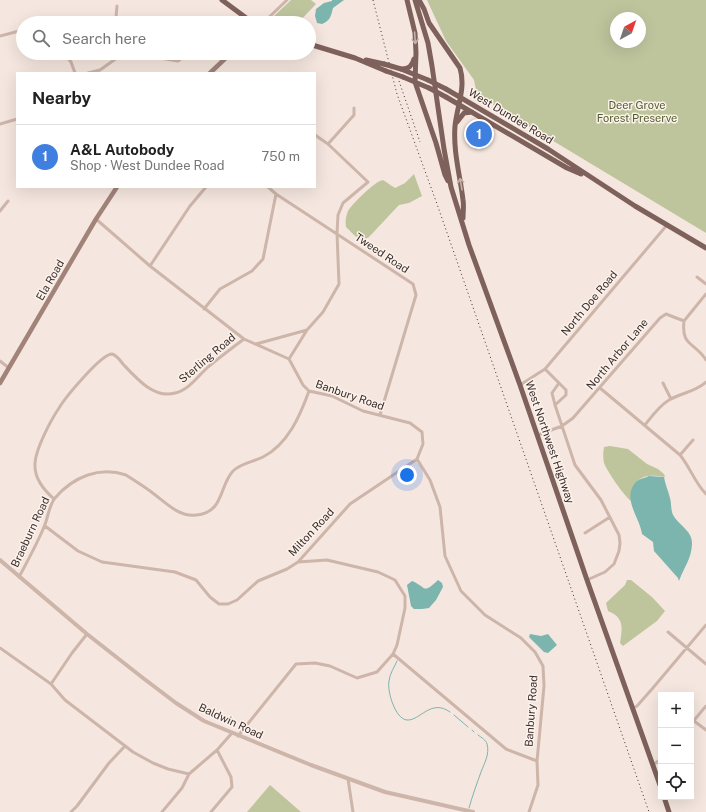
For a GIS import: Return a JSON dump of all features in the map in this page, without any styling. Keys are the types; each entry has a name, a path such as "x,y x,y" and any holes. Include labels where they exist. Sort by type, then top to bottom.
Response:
{"main road":[{"path":"222,0 244,16"},
{"path":"407,0 414,25 416,53 415,82 436,143 444,175 451,187"},
{"name":"West Northwest Highway","path":"415,0 428,44 451,187 462,223 538,435 587,580 658,779"},
{"path":"418,0 424,9 429,23 460,68 462,77 461,97 455,124 455,143 464,201 462,223"},
{"path":"316,46 355,58"},
{"path":"401,69 406,69 412,65 416,53"},
{"name":"West Dundee Road","path":"355,58 429,88 459,104 567,168 593,180"},
{"name":"West Dundee Road","path":"355,58 401,69 428,80 461,97 548,149 593,180 706,248"},
{"path":"211,72 224,60"},
{"path":"455,124 464,113 472,112"},
{"name":"Ela Road","path":"0,383 96,219 116,188"},
{"path":"665,800 669,812"}],"street":[{"path":"270,16 287,0"},
{"path":"116,16 117,6"},
{"path":"0,36 16,32"},
{"path":"69,60 75,72"},
{"path":"92,72 100,70 114,60"},
{"path":"328,144 354,115 354,108"},
{"path":"0,124 16,119"},
{"path":"96,219 150,266 244,339 289,359 307,330 323,312 339,284 337,233 338,215 343,203 368,182 328,144 316,136"},
{"path":"150,266 190,206 205,188"},
{"name":"Tweed Road","path":"269,188 413,284 416,295 380,415"},
{"path":"204,309 220,289 252,271 264,259 276,194"},
{"path":"0,211 8,200"},
{"name":"North Doe Road","path":"520,385 545,369 667,225"},
{"path":"697,277 706,284"},
{"path":"706,294 684,321 683,330 684,336 688,343 706,360"},
{"name":"North Arbor Lane","path":"538,435 562,426 573,418 660,318 666,314 684,321"},
{"path":"256,344 307,330"},
{"name":"Sterling Road","path":"54,499 42,488 36,474 35,464 37,452 48,427 60,407 94,366 104,357 112,354 116,356 148,387 156,392 168,395 180,392 186,388 208,367 244,339"},
{"name":"Banbury Road","path":"289,359 309,391 332,396 364,411 410,422 422,432 423,444 417,459 430,480 440,507 445,556 462,591 485,615 521,638 535,652 543,666 544,686 537,761 538,785 529,812"},
{"path":"0,361 9,368"},
{"path":"545,369 566,390 566,395 555,405"},
{"path":"645,425 657,411 671,399 694,391 706,382"},
{"path":"560,383 552,393 575,465 592,485 619,535 620,543 618,558 614,564 605,572 587,580"},
{"path":"663,383 671,399"},
{"path":"600,388 680,455 687,464 698,486 706,494"},
{"name":"Braeburn Road","path":"19,577 44,526 54,499 80,478 94,472 111,471 126,475 174,510 181,513 197,515 207,512 218,502 228,478 235,470 243,464 268,454 284,439 302,412 309,391"},
{"path":"680,455 693,440"},
{"name":"Milton Road","path":"44,526 78,551 102,562 175,572 196,580 210,597 219,604 228,604 237,600 258,581 287,569 298,562 350,504 417,459"},
{"path":"585,533 610,517"},
{"name":"Baldwin Road","path":"0,560 87,634 176,703 204,721 238,736 384,792 473,812"},
{"path":"238,736 296,664 315,663 330,666 357,678 377,672 393,654 400,636 405,608 404,596 395,580 378,572 327,560 298,562"},
{"path":"633,708 637,706 652,690 706,625"},
{"path":"668,632 706,664"},
{"path":"51,684 87,634"},
{"path":"0,648 51,684 65,700 125,746 152,763 189,774"},
{"path":"393,654 506,749 537,761"},
{"path":"706,706 694,721 706,730"},
{"path":"162,812 182,788 189,774 217,750 232,733"},
{"path":"71,812 109,763 125,746"},
{"path":"211,812 232,787 231,777 217,750"},
{"path":"653,765 658,761"},
{"path":"348,779 353,812"}],"green space":[{"path":"291,0 311,0 316,4 305,16 274,16"},
{"name":"Deer Grove Forest Preserve","path":"427,0 706,0 706,233 477,95 474,80 446,41"},
{"path":"414,174 422,196 409,203 399,205 369,237 362,241 346,227 348,211 370,188 379,181 383,180 395,188 405,183"},
{"path":"610,446 628,449 647,464 658,469 664,474 665,477 651,476 640,479 636,482 631,501 608,472 604,463 604,447"},
{"path":"627,580 631,580 652,597 665,611 657,621 623,646 620,643 622,628 620,620 608,611 606,603 625,585"},
{"path":"270,785 301,812 247,812"}],"water":[{"path":"344,0 333,8 331,16 327,21 322,24 317,23 315,16 316,9 324,3"},
{"path":"649,476 664,477 673,516 688,532 692,539 691,553 679,581 654,551 653,542 642,534 631,502 631,489 635,483"},
{"path":"438,580 442,583 443,587 436,600 429,608 414,609 411,606 407,585 412,581 427,588"},
{"path":"530,634 541,636 548,634 557,645 548,653 544,652 529,637"}],"waterway":[{"path":"397,661 390,675 389,691 393,704 399,715 407,720 412,719 437,707 443,708 450,712"},
{"path":"454,715 468,727"},
{"path":"469,808 488,751 484,739 478,735"}],"railway":[{"path":"373,0 397,94 437,204 649,812"},
{"path":"399,81 420,142"}],"place":[{"name":"A&L Autobody","path":"479,134"}]}
